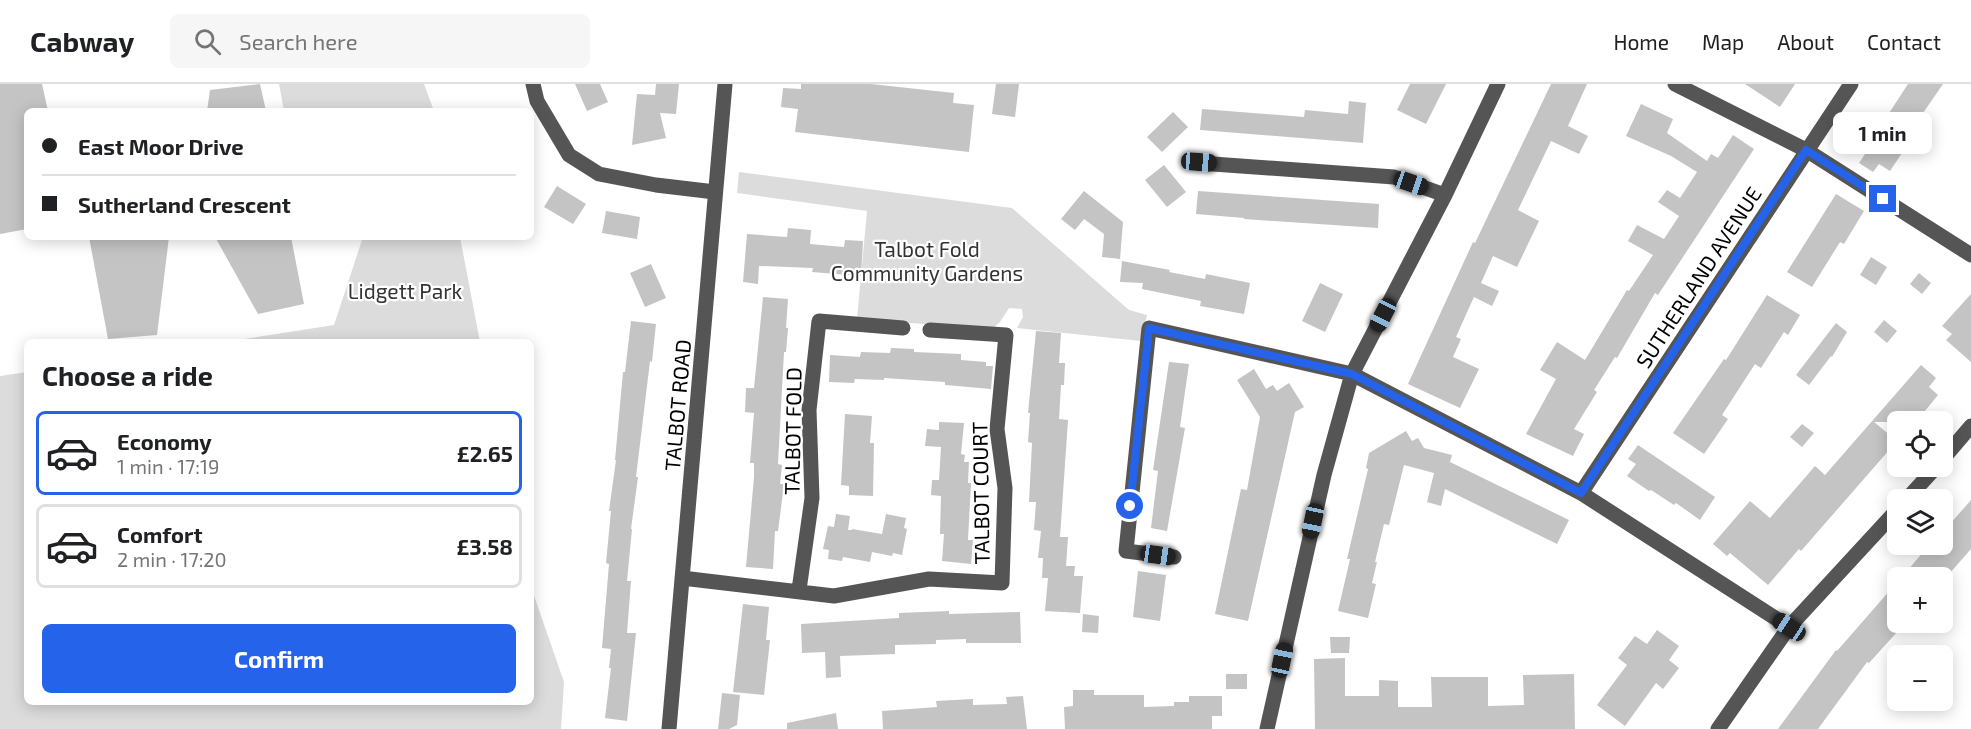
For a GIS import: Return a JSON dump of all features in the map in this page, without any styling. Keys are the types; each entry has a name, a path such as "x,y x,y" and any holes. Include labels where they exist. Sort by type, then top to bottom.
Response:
{"street":[{"path":"533,84 537,101 569,155 599,174 656,185 715,192"},
{"name":"TALBOT ROAD","path":"669,729 725,84"},
{"path":"1267,729 1324,475 1352,374 1445,195 1498,84"},
{"path":"1675,84 1806,150 1971,255"},
{"name":"SUTHERLAND AVENUE","path":"1581,493 1851,84"},
{"path":"1199,162 1394,177 1445,195"},
{"name":"TALBOT FOLD","path":"799,590 812,498 809,410 819,321 903,328"},
{"path":"1174,557 1126,551 1149,328 1352,374 1581,493 1789,627"},
{"name":"TALBOT COURT","path":"682,578 799,590 834,596 928,579 1002,583 1005,488 997,429 1006,335 930,330"},
{"path":"1953,447 1971,426"},
{"path":"1916,489 1926,477"},
{"path":"1718,729 1789,627 1887,521"}],"green space":[{"path":"279,84 424,84 433,108 283,108"},
{"name":"Talbot Fold Community Gardens","path":"739,172 1012,208 1129,310 1147,315 1141,341 1017,328 1023,317 1022,309 1009,308 1000,322 992,329 857,319 867,211 737,193"},
{"name":"Lidgett Park","path":"362,240 461,240 479,339 244,339 334,325"},
{"path":"24,372 24,705 534,705 534,596 564,682 561,729 0,729 0,376"}],"building":[{"path":"0,84 42,84 47,108 24,108 24,230 0,234"},
{"path":"260,84 265,108 207,108 210,90"},
{"path":"575,84 600,84 608,102 587,111"},
{"path":"656,84 679,84 676,114 660,113 666,138 632,145 637,94 655,95"},
{"path":"801,84 871,84 954,93 953,103 974,105 969,152 795,132 798,109 781,107 783,88 801,89"},
{"path":"996,84 1019,84 1015,117 992,114"},
{"path":"1410,84 1446,84 1426,124 1397,110"},
{"path":"1551,84 1587,84 1568,126 1588,136 1579,154 1551,141 1518,210 1539,221 1517,267 1493,256 1481,283 1499,291 1492,306 1474,297 1456,337 1461,339 1453,357 1479,369 1460,408 1408,384 1473,242 1475,243"},
{"path":"1745,84 1795,84 1780,107"},
{"path":"1908,84 1943,84 1910,132 1914,135 1890,171 1879,164 1873,172 1859,163 1865,154 1863,153"},
{"path":"1349,101 1366,103 1363,143 1200,130 1202,109 1304,117 1305,110 1348,114"},
{"path":"1641,104 1673,119 1667,133 1707,161 1711,154 1718,158 1733,135 1754,149 1658,295 1655,293 1617,358 1615,357 1594,390 1597,392 1574,429 1584,434 1573,456 1526,434 1556,379 1540,370 1557,342 1585,360 1627,290 1629,291 1653,255 1628,241 1637,225 1664,239 1679,216 1658,202 1667,190 1680,198 1697,172 1671,156 1626,136"},
{"path":"1173,112 1188,127 1162,152 1147,137"},
{"path":"1164,165 1186,192 1167,207 1145,180"},
{"path":"557,186 586,204 573,224 544,207"},
{"path":"1084,191 1123,222 1120,259 1102,257 1104,234 1084,219 1075,230 1061,219"},
{"path":"1198,191 1379,204 1378,228 1196,214"},
{"path":"1836,194 1864,211 1844,244 1840,242 1812,287 1787,272"},
{"path":"606,211 640,217 637,239 602,233"},
{"path":"788,228 811,230 810,244 844,247 845,240 863,241 861,276 812,272 813,268 759,266 758,284 743,282 747,234 787,237"},
{"path":"90,240 169,240 157,335 108,339"},
{"path":"217,240 292,240 304,304 258,314"},
{"path":"1871,257 1887,267 1876,285 1860,275"},
{"path":"1122,261 1205,279 1206,274 1250,283 1244,314 1200,306 1201,301 1142,289 1143,283 1120,282"},
{"path":"651,264 666,298 645,307 630,273"},
{"path":"1919,273 1931,283 1922,294 1910,284"},
{"path":"1320,283 1343,294 1325,332 1302,321"},
{"path":"1971,294 1971,362 1946,340 1952,334 1942,326"},
{"path":"1767,295 1800,315 1788,335 1784,332 1761,368 1755,364 1722,415 1728,419 1704,454 1673,433 1724,359 1726,360"},
{"path":"763,297 788,299 778,464 782,465 780,484 784,484 778,531 775,531 773,569 746,567 754,477 754,463 750,463 754,413 745,412 746,388 754,388"},
{"path":"1884,320 1897,331 1887,343 1874,332"},
{"path":"631,321 656,324 636,477 638,477 627,581 631,581 627,633 636,633 627,721 605,718 611,649 602,648 609,564 606,563 611,511 609,511 616,460 623,372 625,372"},
{"path":"1836,323 1847,332 1832,357 1809,385 1796,375"},
{"path":"1036,331 1061,333 1059,363 1065,363 1059,419 1068,420 1060,537 1068,537 1066,566 1075,566 1074,576 1083,576 1080,613 1045,611 1048,578 1042,578 1043,558 1038,558 1041,531 1034,530 1036,502 1029,502 1032,443 1028,442 1030,413 1028,413"},
{"path":"891,348 914,349 914,352 961,354 961,360 986,362 986,366 993,366 991,389 945,385 945,382 884,378 884,380 855,379 854,383 829,382 830,355 860,357 861,352 890,353"},
{"path":"1169,362 1189,364 1180,427 1185,428 1167,531 1151,528 1158,471 1153,470"},
{"path":"1921,365 1936,378 1929,387 1938,395 1925,411 1887,411 1887,422 1874,422 1887,433 1887,452 1801,551 1799,549 1768,585 1730,553 1727,556 1713,544 1750,501 1770,518 1815,466 1825,475"},
{"path":"1254,369 1266,389 1273,385 1277,391 1289,383 1304,407 1295,412 1248,621 1215,614 1241,489 1247,490 1260,417 1237,380"},
{"path":"845,414 872,416 870,443 874,443 873,496 849,495 849,486 841,485"},
{"path":"939,422 964,423 961,454 965,455 964,462 969,462 968,483 971,483 968,540 973,540 971,564 942,561 944,534 940,534 941,496 931,495 932,480 939,480 941,447 925,446 927,429 939,430"},
{"path":"1802,424 1814,433 1802,447 1790,437"},
{"path":"1406,431 1412,441 1418,438 1424,448 1452,455 1450,462 1569,520 1557,544 1445,489 1441,506 1427,502 1434,473 1404,465 1389,525 1384,524 1375,562 1377,562 1372,583 1376,584 1368,618 1338,611 1350,559 1347,559 1368,469 1366,468 1369,453"},
{"path":"1638,445 1715,497 1700,520 1676,503 1674,505 1627,476 1636,464 1628,459"},
{"path":"1971,500 1971,549 1953,569 1953,567 1910,567 1921,555 1953,555 1953,520"},
{"path":"836,514 850,516 848,530 882,534 886,514 906,518 904,528 907,529 902,555 893,553 892,556 872,552 870,562 843,557 842,561 828,559 829,550 823,549 828,526 834,527"},
{"path":"1138,571 1166,575 1160,621 1133,617"},
{"path":"1887,594 1887,633 1896,633 1869,663 1867,662 1818,729 1778,729 1836,650"},
{"path":"743,604 769,607 766,640 770,640 764,695 733,692"},
{"path":"949,611 949,614 1020,612 1021,643 966,643 966,639 936,640 936,644 895,645 895,654 840,656 841,677 826,678 825,652 802,653 801,624 899,618 899,613"},
{"path":"1083,614 1099,616 1098,633 1082,632"},
{"path":"1657,630 1679,646 1669,660 1679,668 1663,689 1656,683 1625,726 1597,705 1627,665 1618,658 1635,636 1647,644"},
{"path":"1330,637 1350,637 1349,653 1331,653"},
{"path":"1345,658 1345,696 1379,696 1379,680 1398,681 1398,707 1432,707 1431,677 1488,677 1488,706 1524,705 1523,675 1574,674 1575,729 1315,729 1314,659"},
{"path":"1226,674 1247,674 1247,689 1226,689"},
{"path":"1073,690 1094,690 1094,695 1144,695 1144,707 1174,706 1174,702 1189,702 1189,696 1222,696 1222,716 1212,716 1212,729 1065,729 1064,707 1073,706"},
{"path":"722,693 740,695 737,725 729,729 718,729"},
{"path":"1023,696 1027,729 883,729 882,711 937,707 936,701 973,699 973,705 1007,704 1006,697"},
{"path":"836,713 838,729 787,729 787,723"}],"route":[{"path":"1130,506 1149,328 1352,374 1581,493 1806,150 1883,199"}]}
